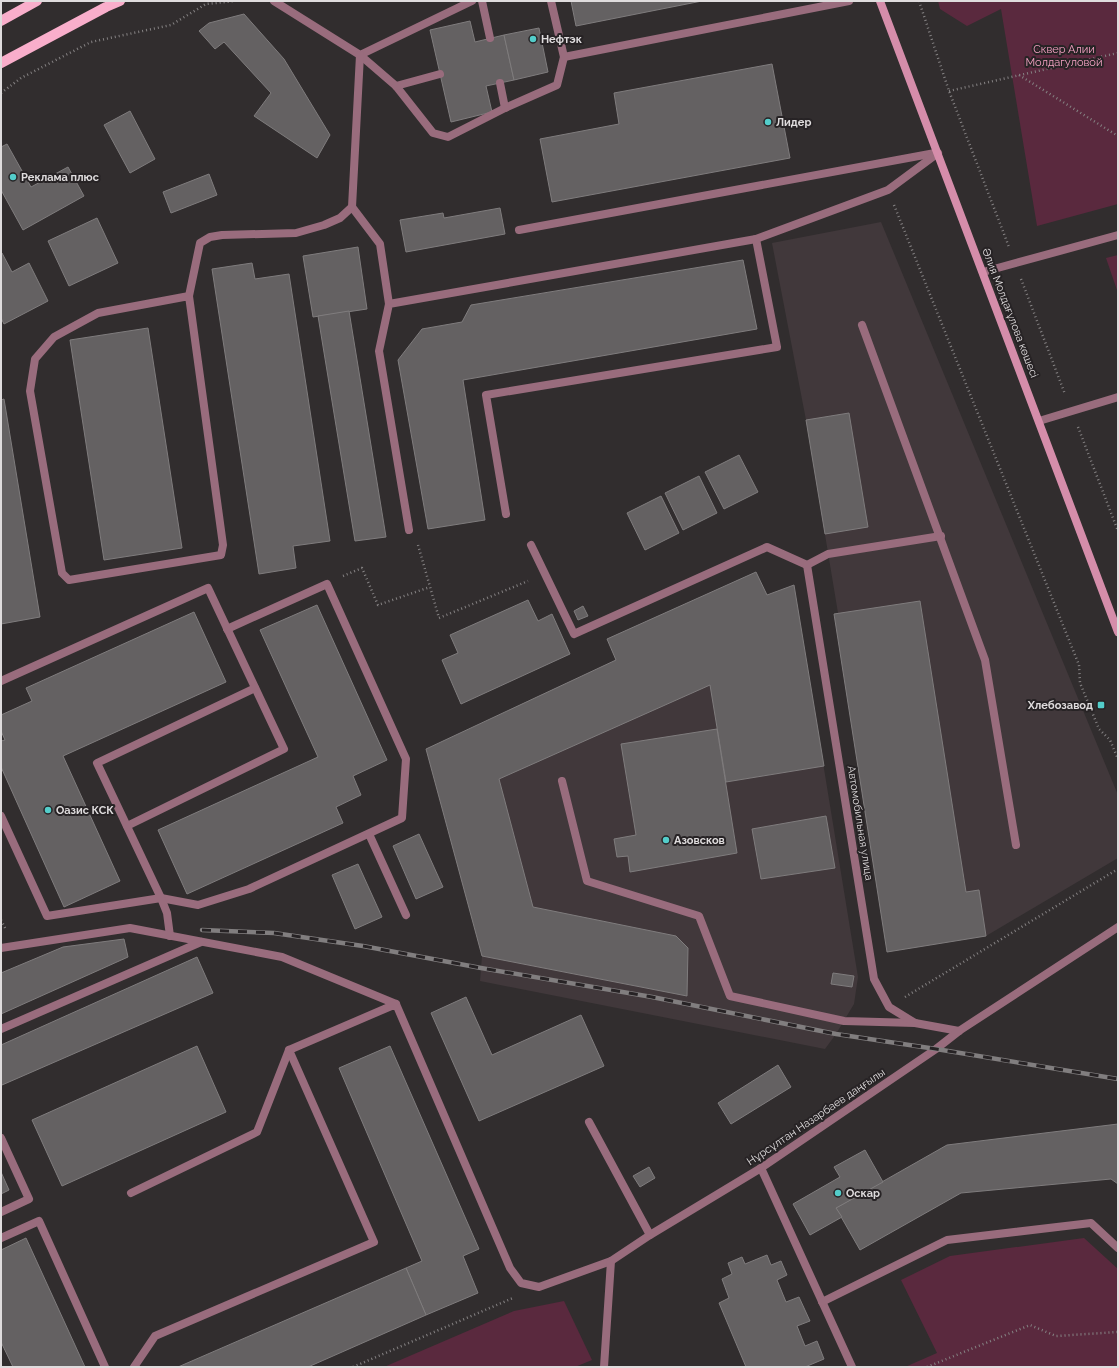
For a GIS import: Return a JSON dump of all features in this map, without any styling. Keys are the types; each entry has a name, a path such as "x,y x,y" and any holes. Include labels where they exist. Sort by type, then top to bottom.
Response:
{"main road":[{"path":"1,21 26,3 37,1"},
{"path":"1,63 120,1"},
{"name":"Әлия Молдағұлова көшесі","path":"880,1 1118,632"}],"street":[{"path":"274,1 360,55 396,86 433,133 448,137 505,108 557,85 564,57 552,1"},
{"path":"360,55 472,1"},
{"path":"482,1 490,38"},
{"path":"564,57 849,1"},
{"path":"360,55 352,207 380,244 389,304 379,351 409,530"},
{"path":"396,86 440,74"},
{"path":"500,83 505,108"},
{"path":"389,304 756,239 888,190 938,152"},
{"path":"519,230 938,152"},
{"path":"189,296 98,313 54,337 35,359 30,391 62,573 69,580 221,555 223,545 189,296 200,243 210,237 222,235 296,233 324,225 340,218 352,207"},
{"path":"983,272 1118,235"},
{"path":"506,514 486,395 777,347 756,239"},
{"path":"862,325 985,660 1016,845"},
{"path":"1039,422 1118,397"},
{"path":"531,546 574,634 767,547 807,565 828,554 940,536"},
{"name":"Автомобильная улица","path":"807,565 874,979 889,1007"},
{"path":"1,816 47,916 161,898 198,904 249,889 402,818 406,759 326,584 227,629"},
{"path":"1,681 208,588 284,750 127,826"},
{"path":"170,936 167,913 161,898 97,764 255,688"},
{"path":"562,781 586,881 699,916 730,996 844,1021 915,1022 959,1031"},
{"path":"369,834 406,916"},
{"name":"Нұрсұлтан Назарбаев даңғылы","path":"539,1287 611,1261 761,1168 936,1049 959,1031 1118,927"},
{"path":"1,948 130,928 282,957 396,1004 510,1268 521,1283 539,1287"},
{"path":"1,1029 201,942"},
{"path":"131,1193 257,1132 289,1050 396,1004"},
{"path":"889,1007 915,1022"},
{"path":"134,1367 155,1336 374,1242 289,1050"},
{"path":"589,1122 650,1236"},
{"path":"1,1138 29,1199 1,1212"},
{"path":"761,1168 852,1367"},
{"path":"1,1238 39,1221 106,1367"},
{"path":"822,1302 947,1240 1091,1223 1118,1248"},
{"path":"604,1367 611,1261"}],"path":[{"path":"1,93 21,78 91,42 171,25 206,4 235,1"},
{"path":"919,1 949,91 1118,531"},
{"path":"949,91 1118,53"},
{"path":"1018,75 1118,136"},
{"path":"888,190 1079,665 1080,683 1099,729 1110,740 1118,759"},
{"path":"418,544 439,618 545,574"},
{"path":"326,584 362,568 378,605 430,587"},
{"path":"889,1007 1118,869"},
{"path":"353,1367 539,1287"},
{"path":"928,1367 1030,1325 1056,1336 1118,1332"}],"shaded area":[{"path":"881,222 1118,795 1118,858 986,936 887,952 834,614 838,613 806,420 772,243"},
{"path":"756,572 767,595 794,585 858,977 854,1004 836,1034 825,1049 480,981 482,956 426,749 616,660 607,639"}],"green space":[{"name":"Сквер Алии Молдагуловой","path":"938,1 1118,1 1118,204 1037,226 1001,9 967,26 940,9"},
{"path":"1118,255 1118,293 1106,258"},
{"path":"1084,1238 1118,1269 1118,1367 905,1367 937,1353 901,1280 950,1256"},
{"path":"564,1301 592,1360 575,1367 384,1367 514,1311"}],"building":[{"path":"571,1 702,1 576,26"},
{"path":"244,14 284,59 330,135 317,158 254,116 271,93 224,42 215,49 199,31 209,23"},
{"path":"470,21 475,42 504,35 514,80 486,86 492,112 451,122 430,30"},
{"path":"539,28 548,72 514,80 504,35"},
{"path":"772,64 790,158 552,202 540,139 619,124 614,93"},
{"path":"130,111 155,159 130,173 104,125"},
{"name":"Реклама плюс","path":"7,144 31,187 68,167 84,196 23,230 1,190 1,147"},
{"path":"209,174 217,195 171,213 163,192"},
{"path":"500,208 505,234 406,252 400,220 443,213 444,218"},
{"path":"97,218 118,263 69,286 48,241"},
{"path":"358,247 367,309 313,317 303,256"},
{"path":"2,253 12,272 29,263 48,301 4,324 1,318"},
{"path":"743,260 757,329 463,380 485,520 428,529 398,360 422,329 462,322 471,305"},
{"path":"252,263 255,279 289,274 330,541 293,546 296,568 259,574 212,269"},
{"path":"349,311 386,537 355,541 318,316"},
{"path":"148,328 182,548 104,560 70,340"},
{"path":"4,399 40,617 1,624 1,400"},
{"path":"849,413 868,527 825,534 806,420"},
{"path":"739,455 758,492 724,509 705,472"},
{"path":"699,476 717,513 683,530 665,493"},
{"path":"661,496 679,533 645,550 627,513"},
{"path":"756,572 767,595 794,585 824,766 726,782 710,685 499,779 533,907 676,936 688,948 687,996 482,956 426,749 616,660 607,639"},
{"path":"528,600 538,621 552,614 570,654 461,704 442,660 458,653 450,635"},
{"path":"920,601 966,892 979,890 986,936 887,952 834,614"},
{"path":"317,605 387,760 353,776 361,795 336,807 343,823 187,894 158,830 318,757 260,630"},
{"path":"583,606 588,616 578,620 574,611"},
{"path":"194,612 226,682 63,756 120,881 64,907 1,767 1,741 5,740 1,731 1,715 32,701 26,688"},
{"path":"717,729 737,853 630,872 628,856 617,857 614,839 636,835 621,744"},
{"path":"826,816 835,868 761,879 752,829"},
{"path":"419,834 443,887 416,899 393,846"},
{"path":"358,864 382,917 355,929 332,875"},
{"path":"124,939 128,957 1,1014 1,973 63,947"},
{"path":"197,957 213,993 2,1085 1,1045"},
{"path":"833,973 854,976 852,987 831,984"},
{"path":"466,997 492,1055 581,1015 604,1066 479,1121 431,1013"},
{"path":"197,1046 226,1112 62,1186 32,1120"},
{"path":"390,1046 479,1249 463,1256 478,1293 426,1315 406,1268 422,1261 339,1068"},
{"path":"778,1065 791,1087 731,1124 718,1103"},
{"path":"1118,1124 1118,1184 1111,1179 961,1193 860,1250 836,1208 947,1145"},
{"name":"Оскар","path":"865,1150 883,1182 836,1208 842,1217 810,1235 793,1204 840,1177 834,1167"},
{"path":"649,1167 655,1178 640,1187 633,1176"},
{"path":"1,1172 9,1190 1,1194"},
{"path":"26,1238 85,1367 13,1367 1,1342 1,1250"},
{"path":"767,1255 771,1265 781,1261 787,1275 777,1280 786,1302 799,1297 810,1321 797,1326 805,1346 817,1341 824,1359 805,1367 746,1367 719,1303 729,1298 722,1279 732,1274 728,1263 742,1257 745,1264"},
{"path":"406,1268 426,1315 308,1367 178,1367"}],"railway":[{"path":"202,930 274,933 363,946 652,997 836,1034 1118,1079"}],"place":[{"name":"Нефтэк","path":"533,39"},
{"name":"Лидер","path":"768,122"},
{"name":"Реклама плюс","path":"13,177"},
{"name":"Хлебозавод","path":"1101,705"},
{"name":"Оазис КСК","path":"48,810"},
{"name":"Азовсков","path":"666,840"},
{"name":"Оскар","path":"838,1193"}]}
